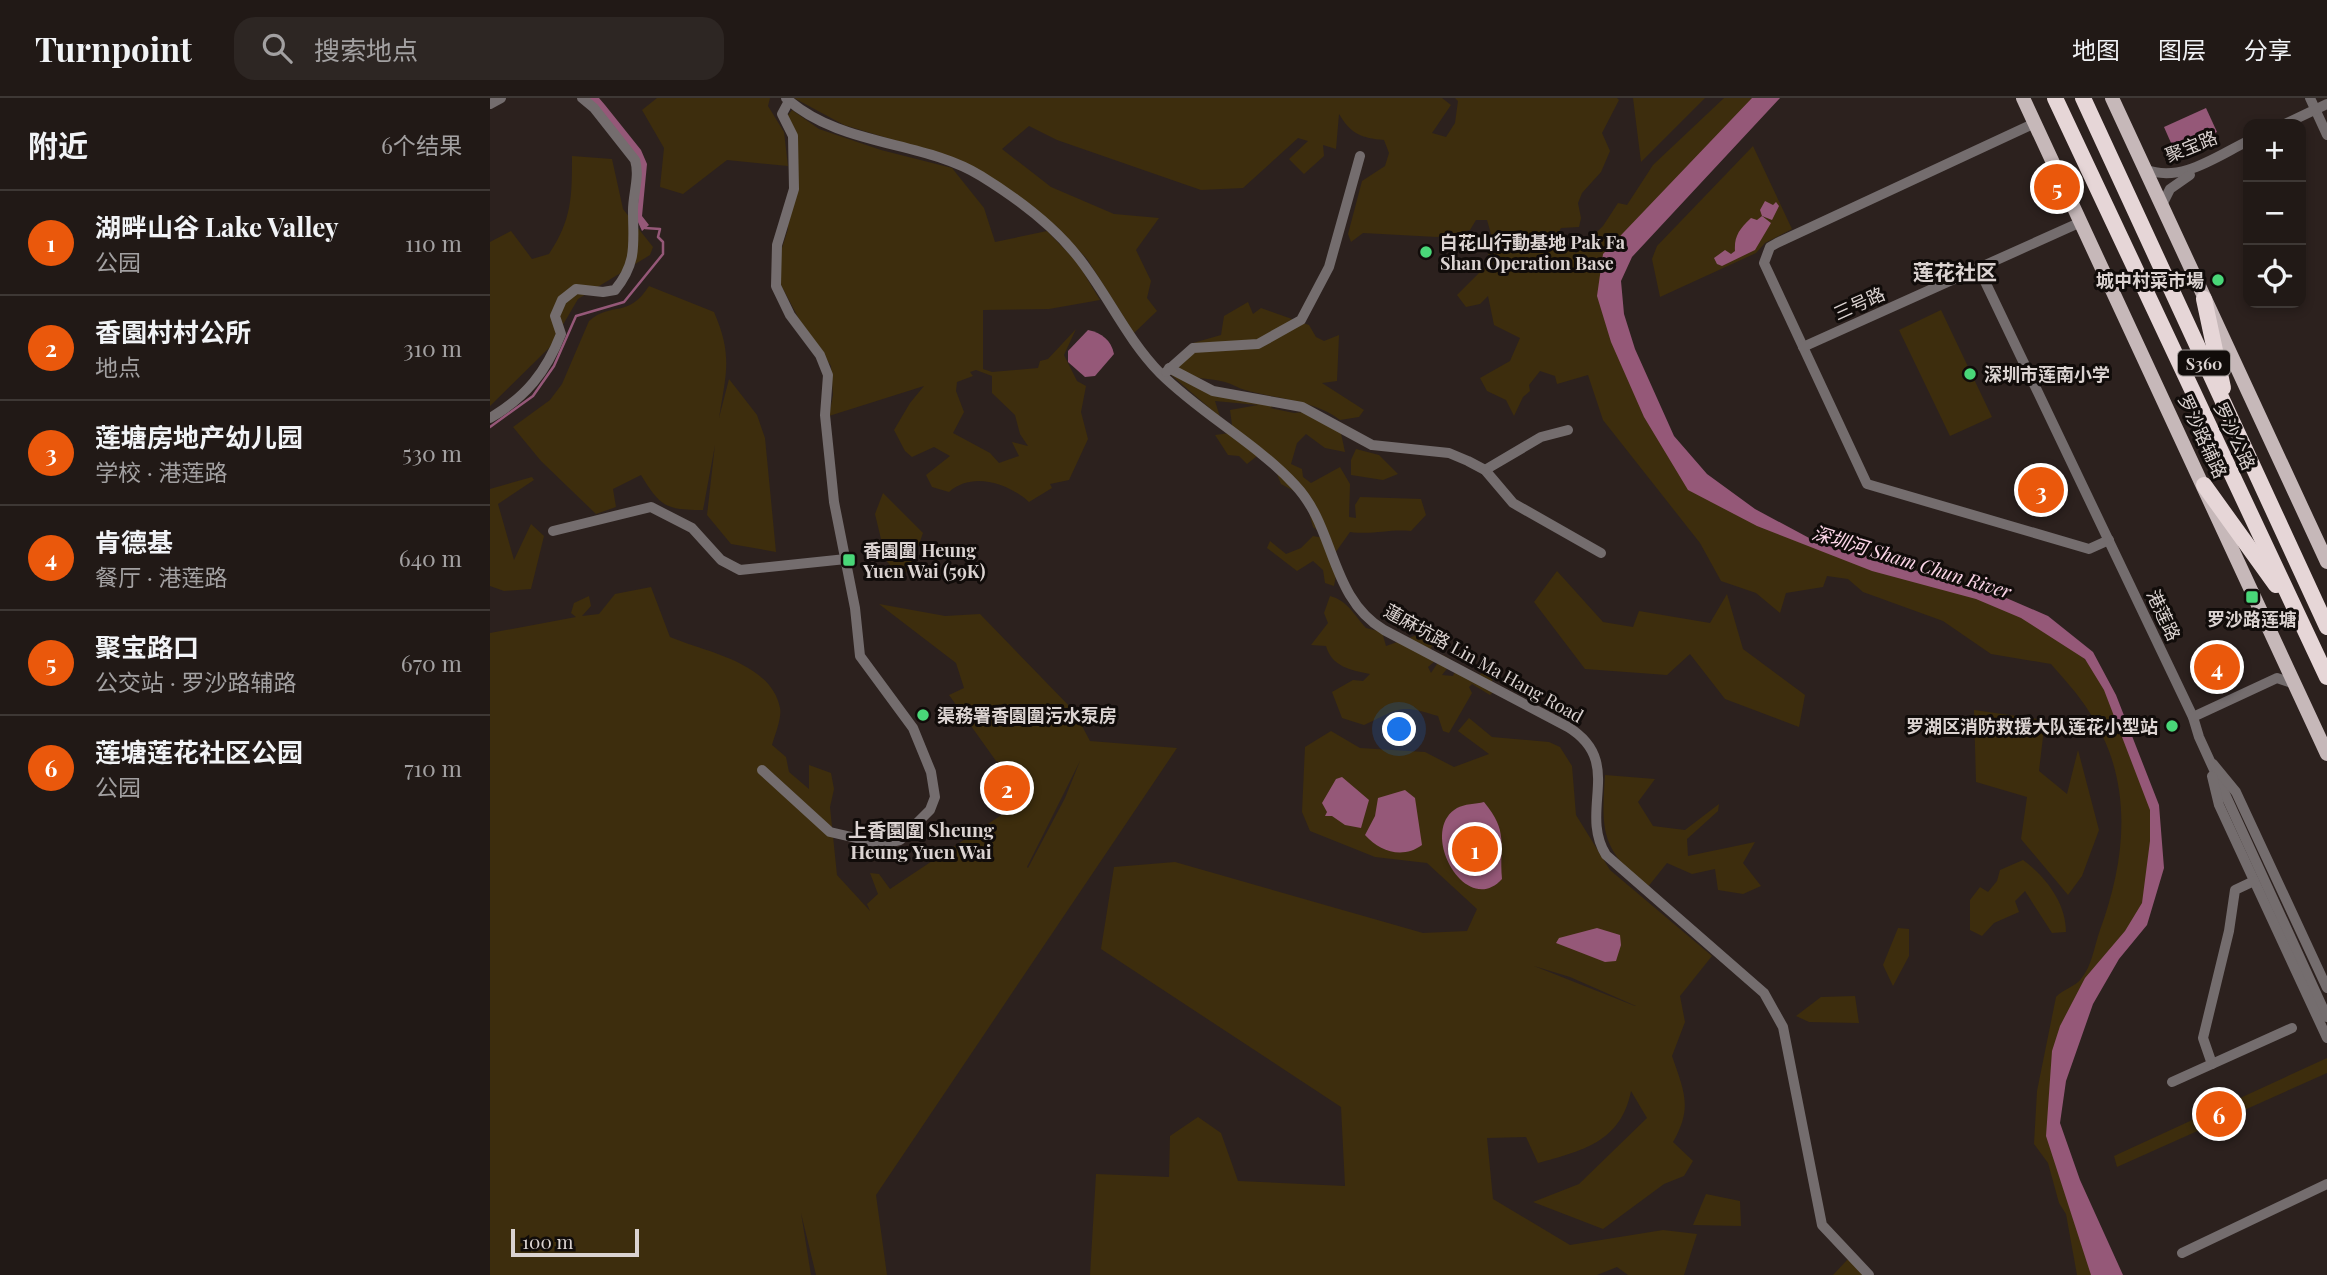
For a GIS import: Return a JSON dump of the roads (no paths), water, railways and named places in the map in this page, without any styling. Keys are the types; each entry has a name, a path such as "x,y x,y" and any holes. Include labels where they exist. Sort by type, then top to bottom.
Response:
{"highway":[{"name":"罗沙公路","path":"2055,98 2327,677"},
{"name":"罗沙公路","path":"2083,98 2327,627"},
{"path":"2204,299 2229,418"},
{"path":"2204,485 2300,618"}],"main road":[{"name":"罗沙路辅路","path":"2023,98 2327,754"},
{"path":"2112,98 2327,562"}],"street":[{"path":"490,104 501,98"},
{"path":"490,418 519,398 544,372 561,334 555,316 562,300 576,289 603,292 615,290 630,268 636,230 633,211 635,160 594,108 582,98"},
{"path":"2310,98 2322,110 2327,135"},
{"path":"762,770 830,832 891,844 900,840 930,810 935,797 934,784 917,737 860,656 846,559 834,502 826,422 827,370 820,355 792,319 776,286 777,244 794,189 793,136 782,114 787,100"},
{"name":"蓮麻坑路 Lin Ma Hang Road","path":"787,100 831,126 967,168 1010,196 1075,254 1130,340 1297,486 1314,513 1348,596 1367,619 1568,727 1587,743 1598,765 1596,828 1606,855 1765,993 1773,1005 1783,1027 1822,1225 1869,1275"},
{"path":"2298,119 2322,110"},
{"path":"2306,121 2322,110"},
{"path":"2035,123 1770,247 1764,263 1867,484 2089,550 2109,540"},
{"name":"聚宝路","path":"2145,169 2165,176 2180,173 2243,143"},
{"name":"聚宝路","path":"2162,205 2170,189 2180,180 2243,151"},
{"path":"1166,372 1193,348 1258,344 1301,320 1329,267 1360,156"},
{"name":"三号路","path":"1803,347 2081,222"},
{"name":"港莲路","path":"1979,269 2193,717 2233,814 2327,1017"},
{"path":"1166,372 1213,391 1302,407 1372,445 1449,453 1485,470 1513,503 1601,553"},
{"path":"1485,470 1541,437 1568,430"},
{"path":"553,531 651,507 692,528 721,559 740,570 846,559"},
{"path":"2277,678 2283,657"},
{"path":"2193,717 2277,678 2295,684"},
{"path":"2209,759 2219,805 2327,1038"},
{"path":"2209,759 2236,792 2327,988"},
{"path":"2212,1064 2203,1038 2229,932 2235,890 2254,881"},
{"path":"2172,1082 2292,1028"},
{"path":"2182,1253 2327,1184"}],"waterway":[{"path":"490,427 533,396 554,366 576,316 624,302 663,254 663,242 658,237 660,229 645,228"}],"place":[{"name":"聚宝路口","path":"2057,187"},
{"name":"白花山行動基地 Pak Fa Shan Operation Base","path":"1426,252"},
{"name":"城中村菜市場","path":"2218,280"},
{"name":"深圳市莲南小学","path":"1970,374"},
{"name":"莲塘房地产幼儿园","path":"2041,490"},
{"name":"香園圍 Heung Yuen Wai (59K)","path":"849,560"},
{"name":"罗沙路莲塘","path":"2252,597"},
{"name":"肯德基","path":"2217,667"},
{"name":"渠務署香園圍污水泵房","path":"923,715"},
{"name":"罗湖区消防救援大队莲花小型站","path":"2172,726"},
{"name":"香園村村公所","path":"1007,788"},
{"name":"湖畔山谷 Lake Valley","path":"1475,849"},
{"name":"莲塘莲花社区公园","path":"2219,1114"}],"district":[{"name":"莲花社区","path":"1955,271"},
{"name":"上香園圍 Sheung Heung Yuen Wai","path":"921,840"}],"water label":[{"name":"深圳河 Sham Chun River","path":"1912,561"}]}
